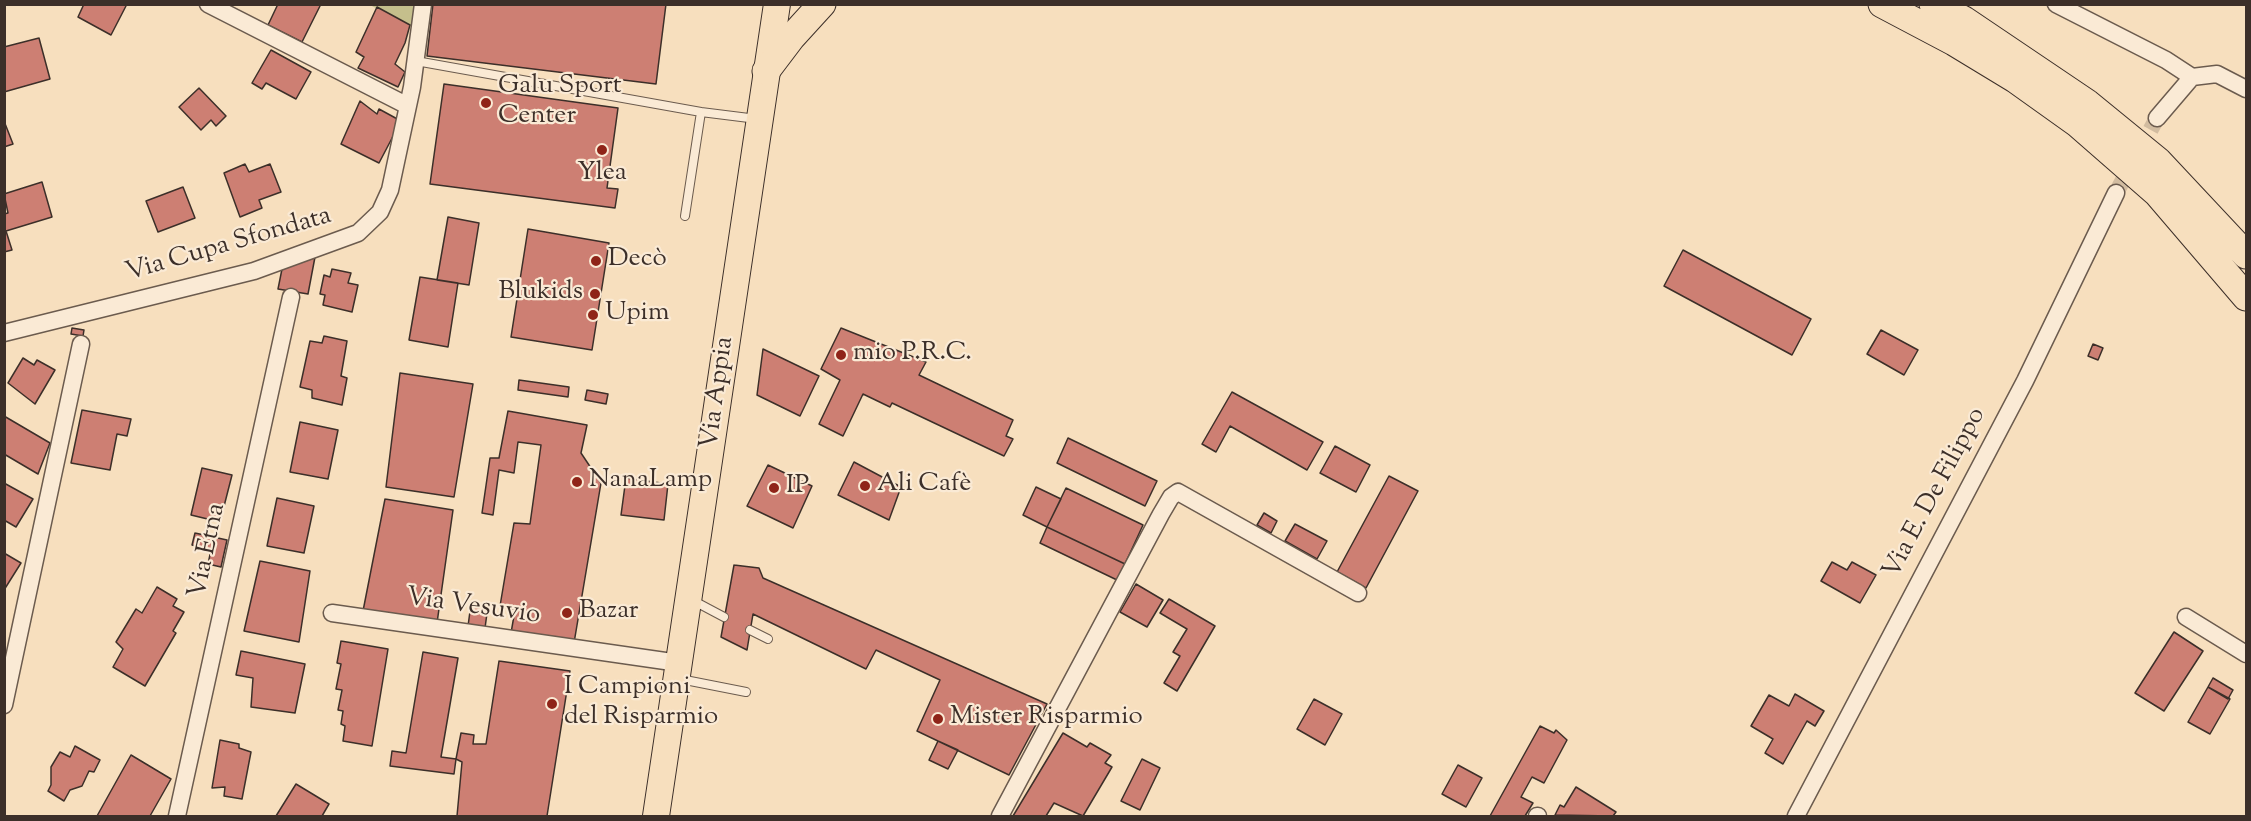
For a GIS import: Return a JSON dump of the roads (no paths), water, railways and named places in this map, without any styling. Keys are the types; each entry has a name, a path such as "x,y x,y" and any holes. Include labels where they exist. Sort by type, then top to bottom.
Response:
{"highway":[{"path":"766,71 791,38 822,4"},
{"path":"1882,4 1980,58 2078,124 2157,193 2247,297"},
{"path":"1933,4 1964,20 2086,103 2158,161 2247,255"}],"main road":[{"name":"Via Appia","path":"656,816 777,4"}],"street":[{"path":"208,4 408,106"},
{"name":"Via Cupa Sfondata","path":"4,333 254,271 358,233 372,222 387,201 408,106 423,4"},
{"path":"2056,4 2166,60 2192,77 2217,74 2247,89"},
{"path":"2157,118 2192,77"},
{"name":"Via E. De Filippo","path":"1796,816 2025,381 2116,193"},
{"name":"Via Etna","path":"177,816 291,297"},
{"path":"5,697 81,344"},
{"path":"1000,816 1133,566 1171,497 1178,492 1358,593"},
{"name":"Via Vesuvio","path":"332,614 678,671"},
{"path":"2186,617 2247,654"}],"lane":[{"path":"416,61 701,112 759,119"},
{"path":"685,216 701,112"},
{"path":"689,598 724,617"},
{"path":"750,630 768,639"},
{"path":"678,671 746,692"}],"tunnel":[{"path":"2116,193 2157,118"}],"place":[{"name":"Galu Sport Center","path":"486,103"},
{"name":"Ylea","path":"602,150"},
{"name":"Decò","path":"596,261"},
{"name":"Blukids","path":"595,294"},
{"name":"Upim","path":"593,315"},
{"name":"mio P.R.C.","path":"841,355"},
{"name":"NanaLamp","path":"577,482"},
{"name":"Ali Cafè","path":"865,486"},
{"name":"IP","path":"774,488"},
{"name":"Bazar","path":"567,613"},
{"name":"I Campioni del Risparmio","path":"552,704"},
{"name":"Mister Risparmio","path":"938,719"}]}
